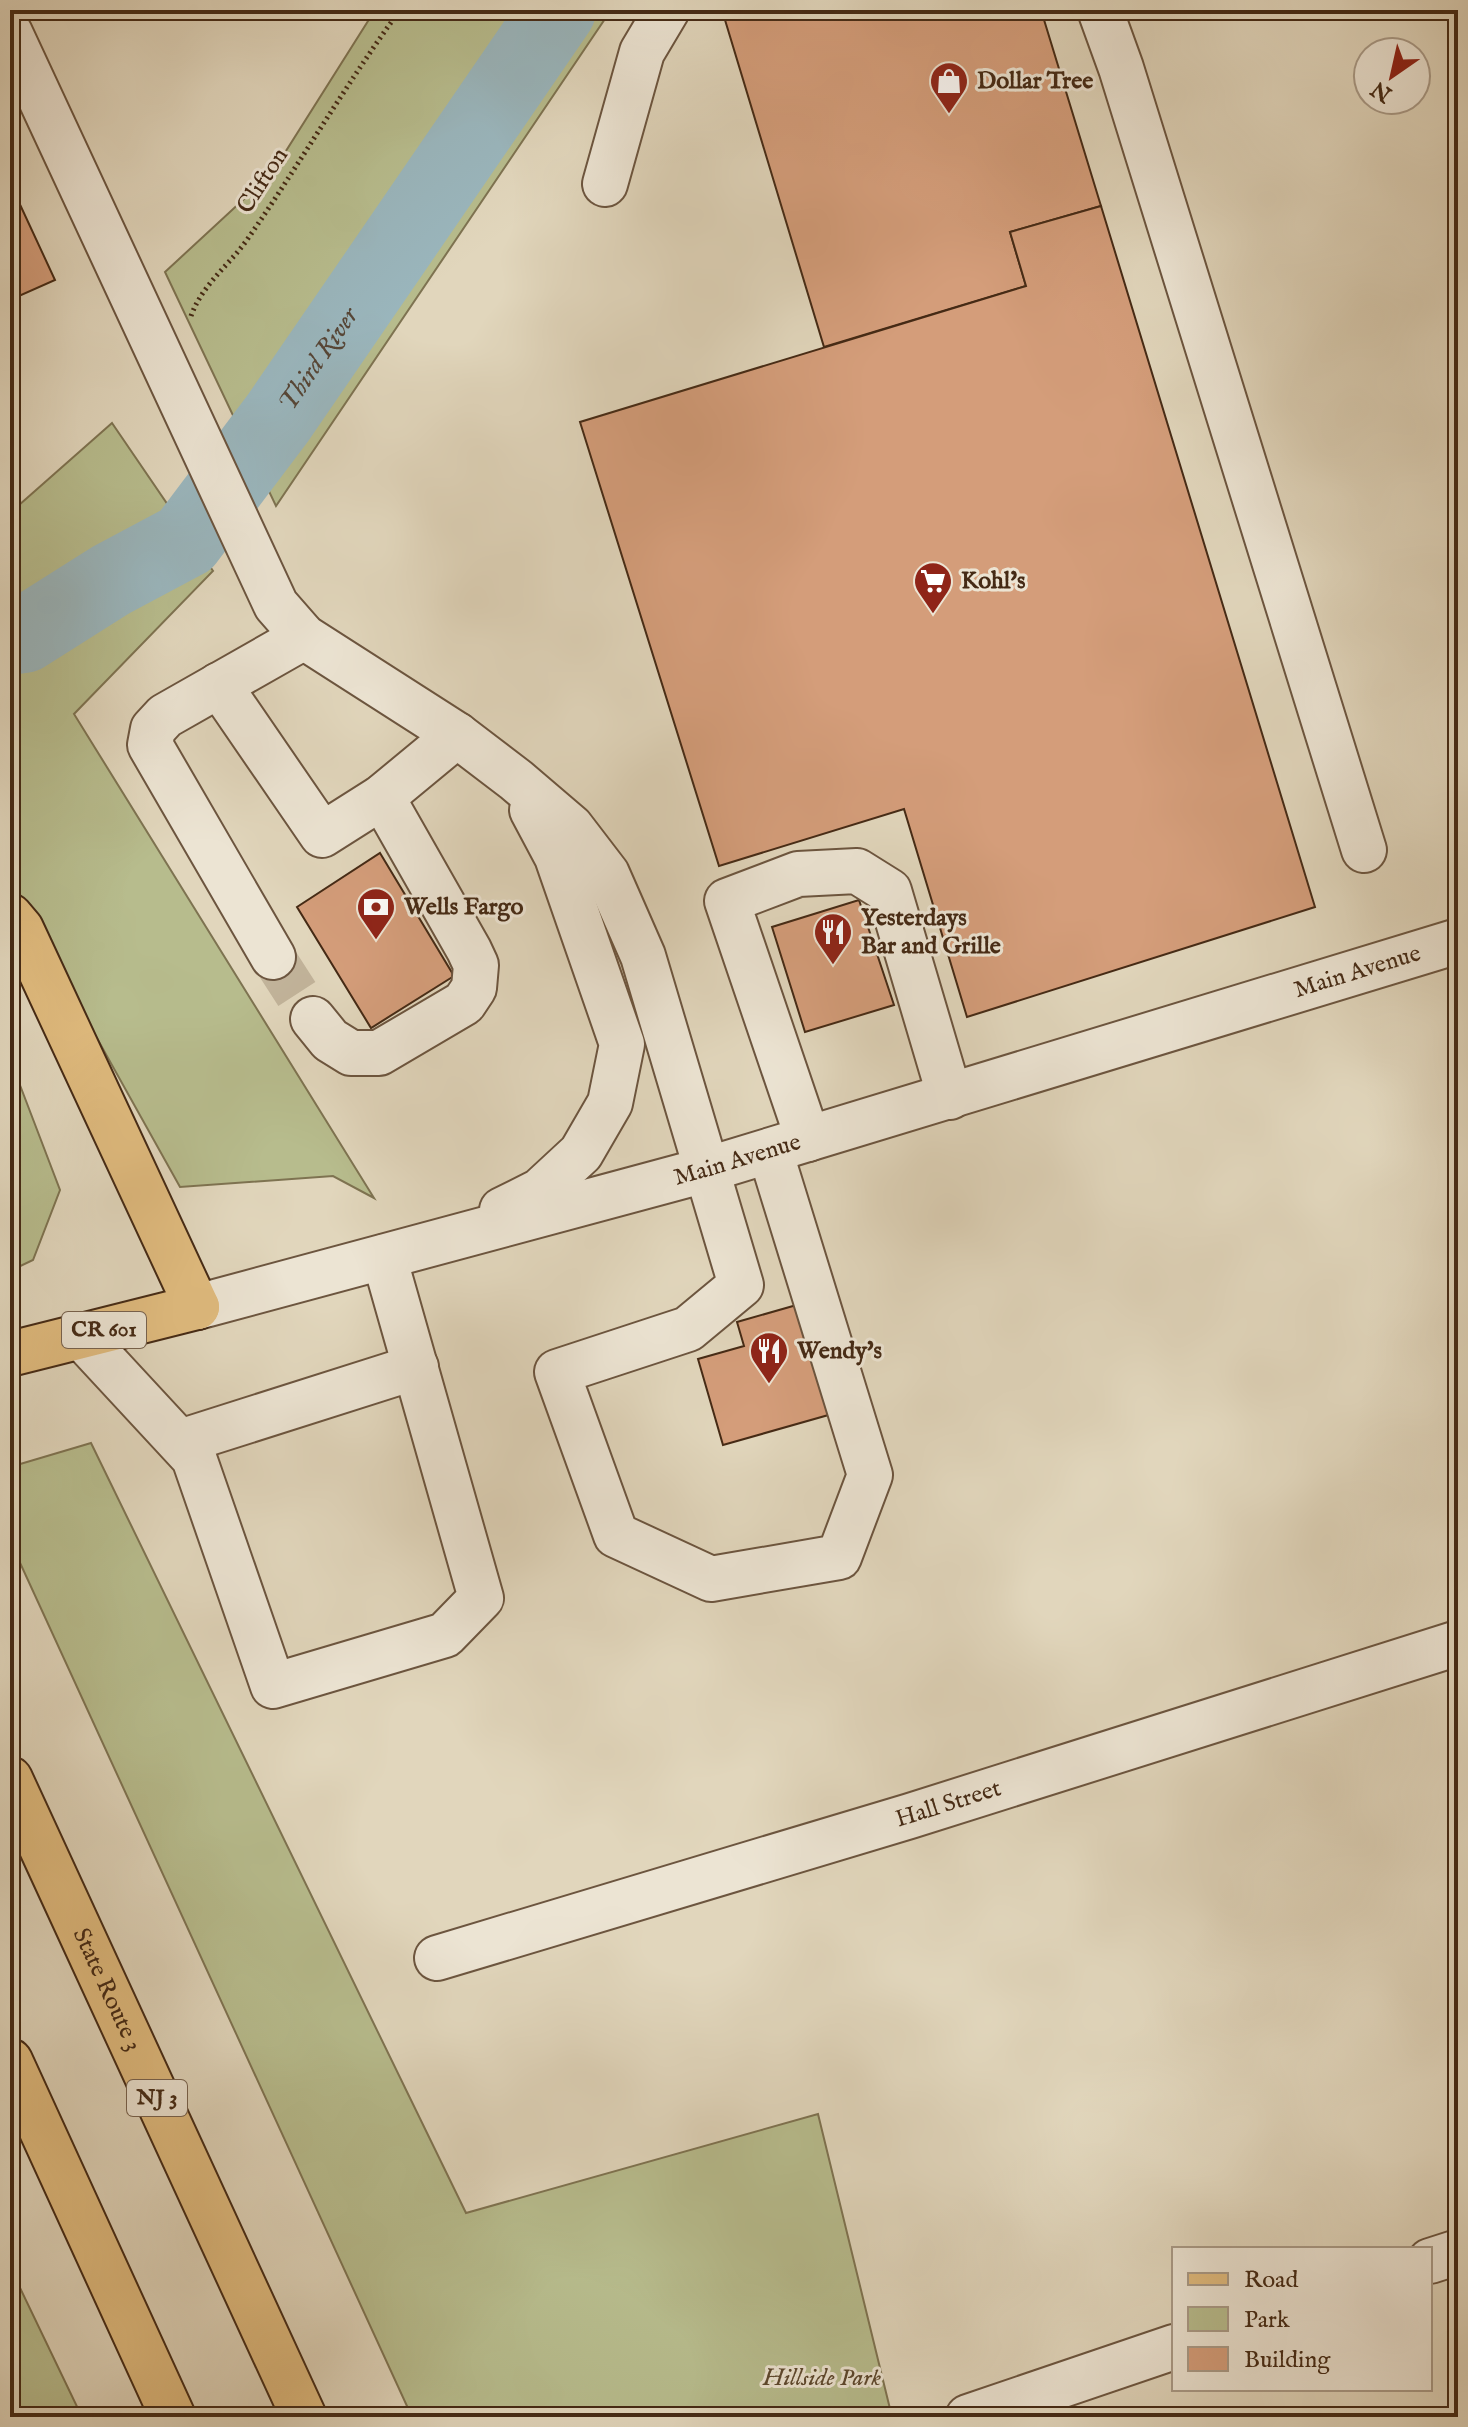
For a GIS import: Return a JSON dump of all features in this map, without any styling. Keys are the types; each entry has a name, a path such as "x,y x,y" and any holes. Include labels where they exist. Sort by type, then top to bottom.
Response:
{"main road":[{"path":"10,916 21,929 197,1307"},
{"name":"Main Avenue","path":"10,1354 197,1307"},
{"name":"State Route 3","path":"10,1779 304,2417"},
{"path":"10,2061 173,2417"}],"street":[{"path":"605,184 642,52 667,10"},
{"path":"1100,10 1121,68 1364,850"},
{"path":"10,33 276,605 304,637 457,735 571,827 607,874 643,956 709,1169 741,1285 688,1329 557,1372 616,1535 711,1579 839,1557 870,1475 727,901 798,874 857,871 889,891 950,1097"},
{"path":"273,957 150,745 153,729 165,716 304,637"},
{"path":"219,685 322,835 382,797 457,735"},
{"path":"441,1242 540,1191 581,1153 610,1103 622,1044 557,857 516,780"},
{"path":"313,1019 330,1040 351,1053 379,1053 464,1003 474,988 476,965 469,950 382,797"},
{"name":"Main Avenue","path":"197,1307 709,1169 1458,941"},
{"path":"81,1336 194,1458 273,1686 445,1635 481,1598 384,1257"},
{"path":"180,1442 416,1367"},
{"name":"Hall Street","path":"437,1958 940,1807 1458,1643"},
{"path":"1432,2260 1458,2252"},
{"path":"968,2417 1172,2348"}],"path":[{"name":"Clifton","path":"170,377 199,294 247,240 352,76 400,10"}],"green space":[{"path":"375,10 611,10 276,506 165,272 272,173"},
{"path":"112,423 213,571 74,714 374,1198 333,1176 180,1187 26,911 10,894 10,513"},
{"path":"10,1059 60,1190 33,1260 10,1271"},
{"name":"Hillside Park","path":"91,1443 466,2213 818,2114 892,2417 412,2417 10,1541 10,1467"},
{"path":"10,2267 82,2417 10,2417"}],"building":[{"path":"722,10 1041,10 1101,206 1010,232 1026,286 824,347"},
{"path":"10,183 55,280 10,300"},
{"name":"Kohl's","path":"1101,206 1315,907 967,1017 904,809 719,866 580,422 1026,286 1010,232"},
{"name":"Wells Fargo","path":"380,853 454,976 371,1028 297,907"},
{"name":"Yesterdays Bar and Grille","path":"859,900 894,1005 805,1032 772,927"},
{"name":"Wendy's","path":"807,1302 839,1412 723,1445 698,1359 744,1346 737,1322"}],"waterway":[{"name":"Third River","path":"10,637 24,635 111,580 186,540 278,418 558,10"}],"tunnel":[{"path":"273,957 313,1019"}],"place":[{"name":"Dollar Tree","path":"949,115"},
{"name":"Kohl's","path":"933,615"},
{"name":"Wells Fargo","path":"376,941"},
{"name":"Yesterdays Bar and Grille","path":"833,966"},
{"name":"Wendy's","path":"769,1385"}]}
